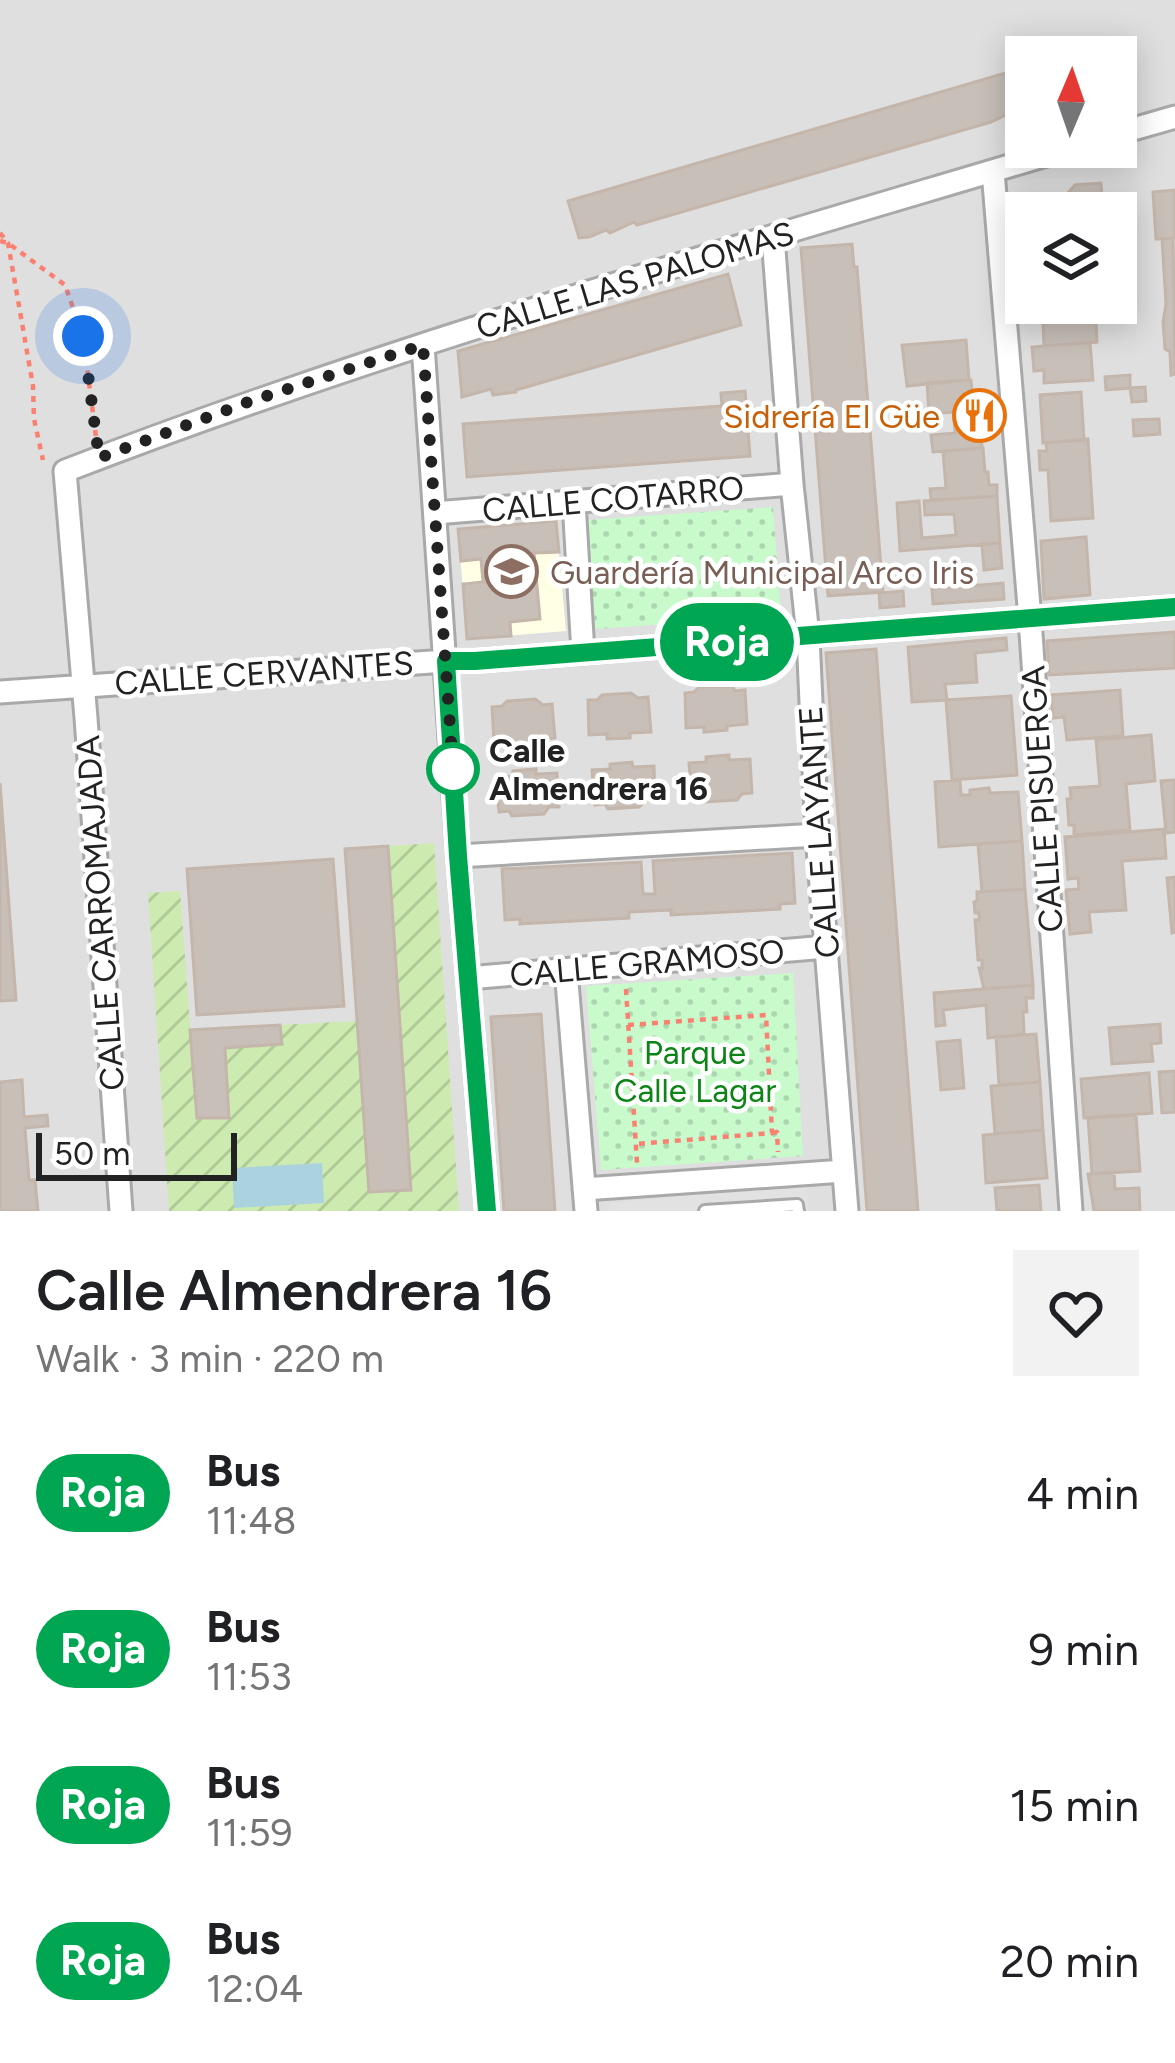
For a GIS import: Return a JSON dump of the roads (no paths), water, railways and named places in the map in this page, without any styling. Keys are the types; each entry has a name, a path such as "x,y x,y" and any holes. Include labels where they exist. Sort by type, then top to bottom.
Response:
{"street":[{"path":"1137,128 1175,116"},
{"name":"CALLE LAS PALOMAS","path":"64,471 235,407 423,345 1005,168"},
{"name":"CALLE PISUERGA","path":"994,171 1071,1211"},
{"name":"CALLE LAYANTE","path":"773,237 808,636 817,835 847,1211"},
{"path":"423,345 487,1211"},
{"name":"CALLE CARROMAJADA","path":"64,471 121,1211"},
{"name":"CALLE COTARRO","path":"435,513 792,484"},
{"path":"574,502 583,653"},
{"name":"CALLE CERVANTES","path":"0,692 1175,607"},
{"path":"458,856 817,835"},
{"name":"CALLE GRAMOSO","path":"468,978 826,947"},
{"path":"566,970 585,1200 639,1185 844,1171"}],"lane":[{"path":"705,1211 797,1205 798,1211"}],"water":[{"path":"322,1163 324,1203 234,1208 232,1168"}],"place":[{"name":"Sidrería El Güe","path":"979,416"},
{"name":"Guardería Municipal Arco Iris","path":"511,572"},
{"name":"Calle Almendrera 16","path":"453,769"}],"park label":[{"name":"Parque Calle Lagar","path":"695,1071"}]}
